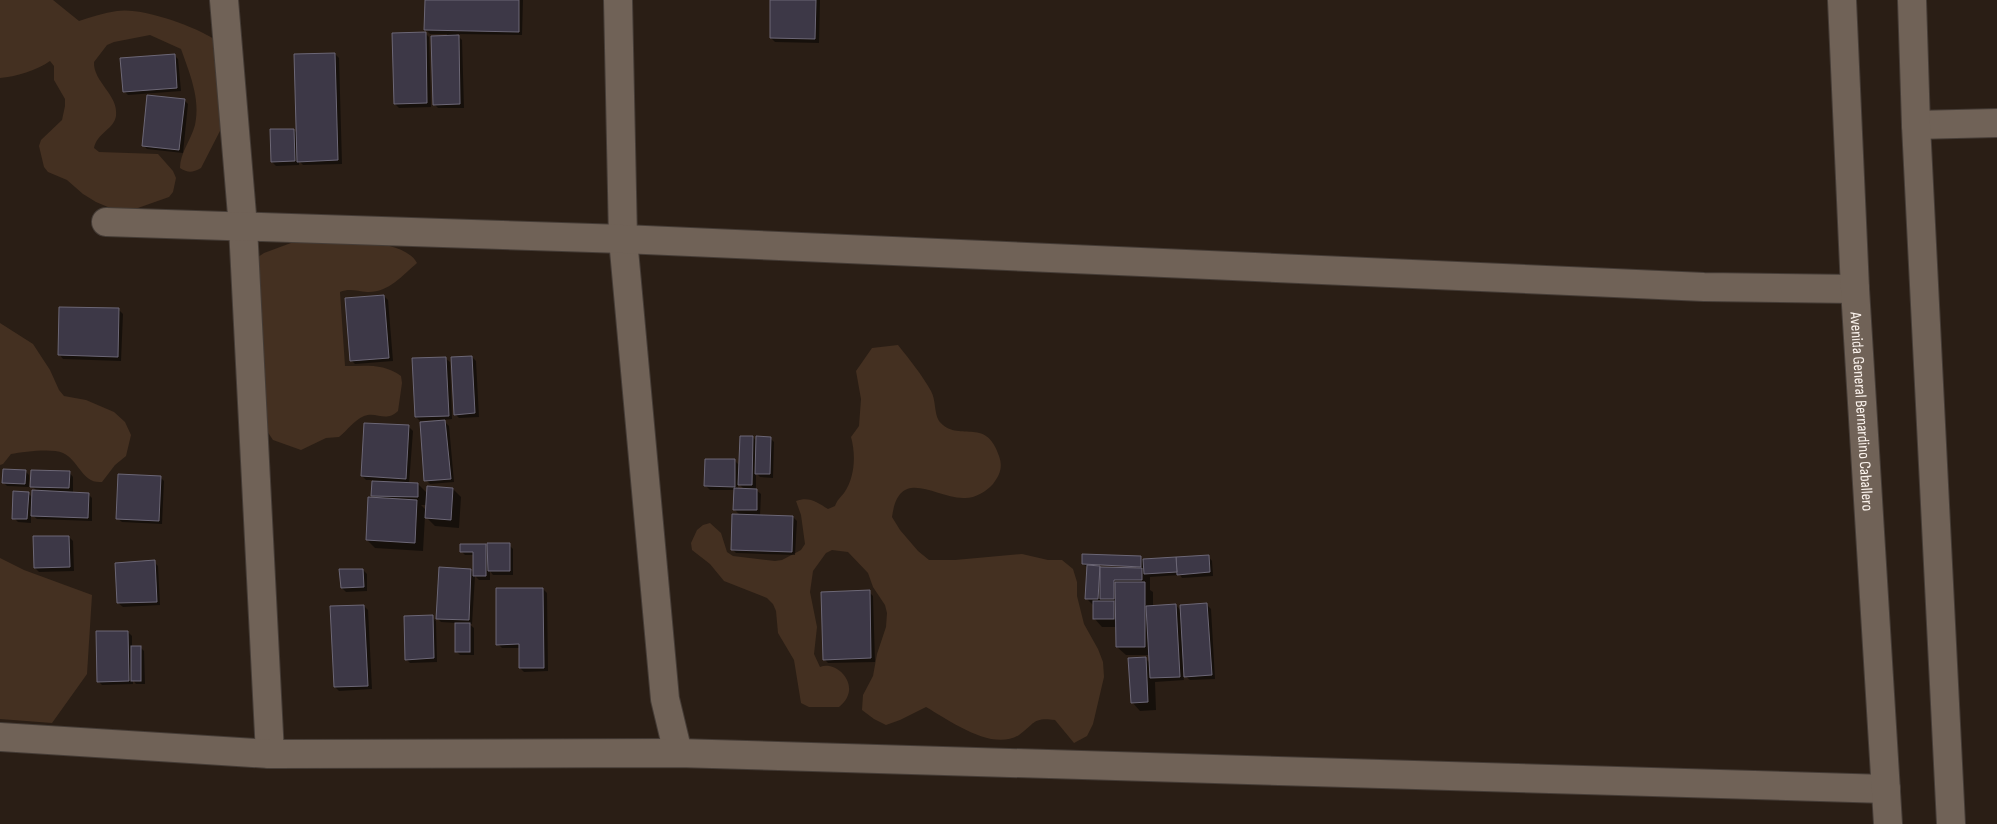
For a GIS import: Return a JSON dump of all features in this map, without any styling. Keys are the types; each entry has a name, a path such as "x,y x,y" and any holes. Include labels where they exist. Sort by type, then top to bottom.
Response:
{"street":[{"path":"224,0 243,227 270,754"},
{"path":"618,0 624,239 665,699 678,753"},
{"name":"Avenida General Bernardino Caballero","path":"1842,0 1855,289 1888,824"},
{"path":"1912,0 1916,125 1951,824"},
{"path":"1916,125 1997,123"},
{"path":"106,222 624,239 1704,288 1855,289"},
{"path":"0,737 270,754 678,753 1886,789"}],"shaded area":[{"path":"0,0 53,0 79,21 117,11 139,12 181,23 214,39 222,127 201,168 190,172 180,168 180,162 195,125 196,115 191,76 181,49 150,35 107,45 94,62 97,76 114,102 116,116 112,124 98,138 94,148 99,152 158,154 173,171 176,178 173,192 169,197 135,209 115,210 83,194 67,180 48,172 44,167 39,146 41,140 62,120 65,99 54,80 54,66 50,61 26,72 0,78"},
{"path":"299,240 381,244 397,248 409,254 417,263 394,283 382,290 375,292 350,290 340,292 345,366 381,367 401,376 402,383 398,411 385,417 364,416 339,437 326,438 301,450 273,440 265,428 263,350 252,261 264,253"},
{"path":"0,323 33,344 64,396 86,400 114,412 125,422 131,435 126,456 115,465 102,482 95,482 85,476 68,456 52,451 11,454 0,465"},
{"path":"898,345 920,373 931,391 939,421 946,427 955,430 987,436 999,456 1001,467 990,487 971,497 963,498 919,488 910,488 902,492 896,502 892,517 900,530 918,551 929,560 955,560 1022,554 1048,560 1062,560 1073,569 1084,624 1103,662 1104,677 1093,724 1087,736 1074,743 1055,720 1048,719 1034,722 1019,735 1008,739 996,740 958,726 926,707 886,725 862,710 863,695 873,676 877,654 886,627 887,613 885,605 873,587 868,573 848,552 832,550 826,553 813,571 810,592 817,627 814,654 820,667 834,667 840,671 845,677 849,691 846,699 839,707 809,707 801,703 794,660 778,633 776,611 773,604 767,598 724,581 710,564 692,550 691,543 697,530 703,525 710,523 721,533 727,552 733,556 775,561 782,560 801,550 805,544 801,515 796,501 809,499 828,509 835,506 848,487 854,466 854,451 851,437 859,426 861,399 856,371 872,348"},
{"path":"0,558 24,570 92,595 87,674 52,723 0,719"}],"building":[{"path":"425,0 519,0 519,32 424,30"},
{"path":"770,0 816,0 815,39 770,38"},
{"path":"426,32 427,103 394,104 392,33"},
{"path":"459,35 460,104 433,105 431,36"},
{"path":"335,53 338,160 297,162 294,54"},
{"path":"175,54 177,88 123,92 120,58"},
{"path":"147,95 185,99 179,150 142,146"},
{"path":"270,129 294,129 295,161 271,162"},
{"path":"384,295 389,358 350,361 345,298"},
{"path":"59,307 119,308 118,357 58,355"},
{"path":"472,356 475,413 454,415 451,357"},
{"path":"446,357 449,416 415,417 412,358"},
{"path":"445,420 451,479 424,481 420,422"},
{"path":"364,423 409,425 406,479 361,476"},
{"path":"740,436 753,436 752,485 738,485"},
{"path":"756,436 771,437 770,474 755,474"},
{"path":"705,459 735,459 735,487 704,486"},
{"path":"3,469 26,470 25,484 2,483"},
{"path":"31,470 70,471 69,488 30,487"},
{"path":"118,474 161,476 159,521 116,519"},
{"path":"372,481 418,483 418,497 371,496"},
{"path":"427,486 453,488 451,520 425,518"},
{"path":"734,488 757,489 757,510 733,510"},
{"path":"32,490 89,493 88,518 31,516"},
{"path":"13,491 29,492 27,519 12,519"},
{"path":"368,497 417,500 415,543 366,540"},
{"path":"732,514 793,516 792,552 731,550"},
{"path":"33,536 69,536 70,567 34,568"},
{"path":"487,543 510,543 510,571 488,571"},
{"path":"460,544 486,544 486,576 473,576 473,552 460,552"},
{"path":"1082,554 1141,556 1141,567 1082,564"},
{"path":"1209,555 1210,572 1177,575 1176,557"},
{"path":"1176,557 1177,572 1144,574 1143,559"},
{"path":"155,560 157,602 117,603 115,563"},
{"path":"1087,565 1100,566 1098,599 1085,599"},
{"path":"439,567 471,569 469,620 436,619"},
{"path":"1100,567 1142,568 1142,580 1114,580 1114,599 1100,599"},
{"path":"339,569 363,569 364,587 341,588"},
{"path":"1115,582 1145,582 1145,647 1116,647"},
{"path":"496,588 543,588 544,668 519,668 519,644 496,645"},
{"path":"870,590 871,658 823,660 821,592"},
{"path":"1093,601 1114,601 1114,619 1093,619"},
{"path":"1207,603 1212,675 1184,677 1180,605"},
{"path":"1176,604 1180,677 1150,678 1146,606"},
{"path":"364,605 368,686 334,687 330,606"},
{"path":"433,615 434,658 405,660 404,616"},
{"path":"455,623 470,623 470,652 455,652"},
{"path":"96,631 128,631 129,681 97,682"},
{"path":"131,646 141,646 141,681 131,681"},
{"path":"1146,657 1148,702 1131,703 1128,658"}]}
